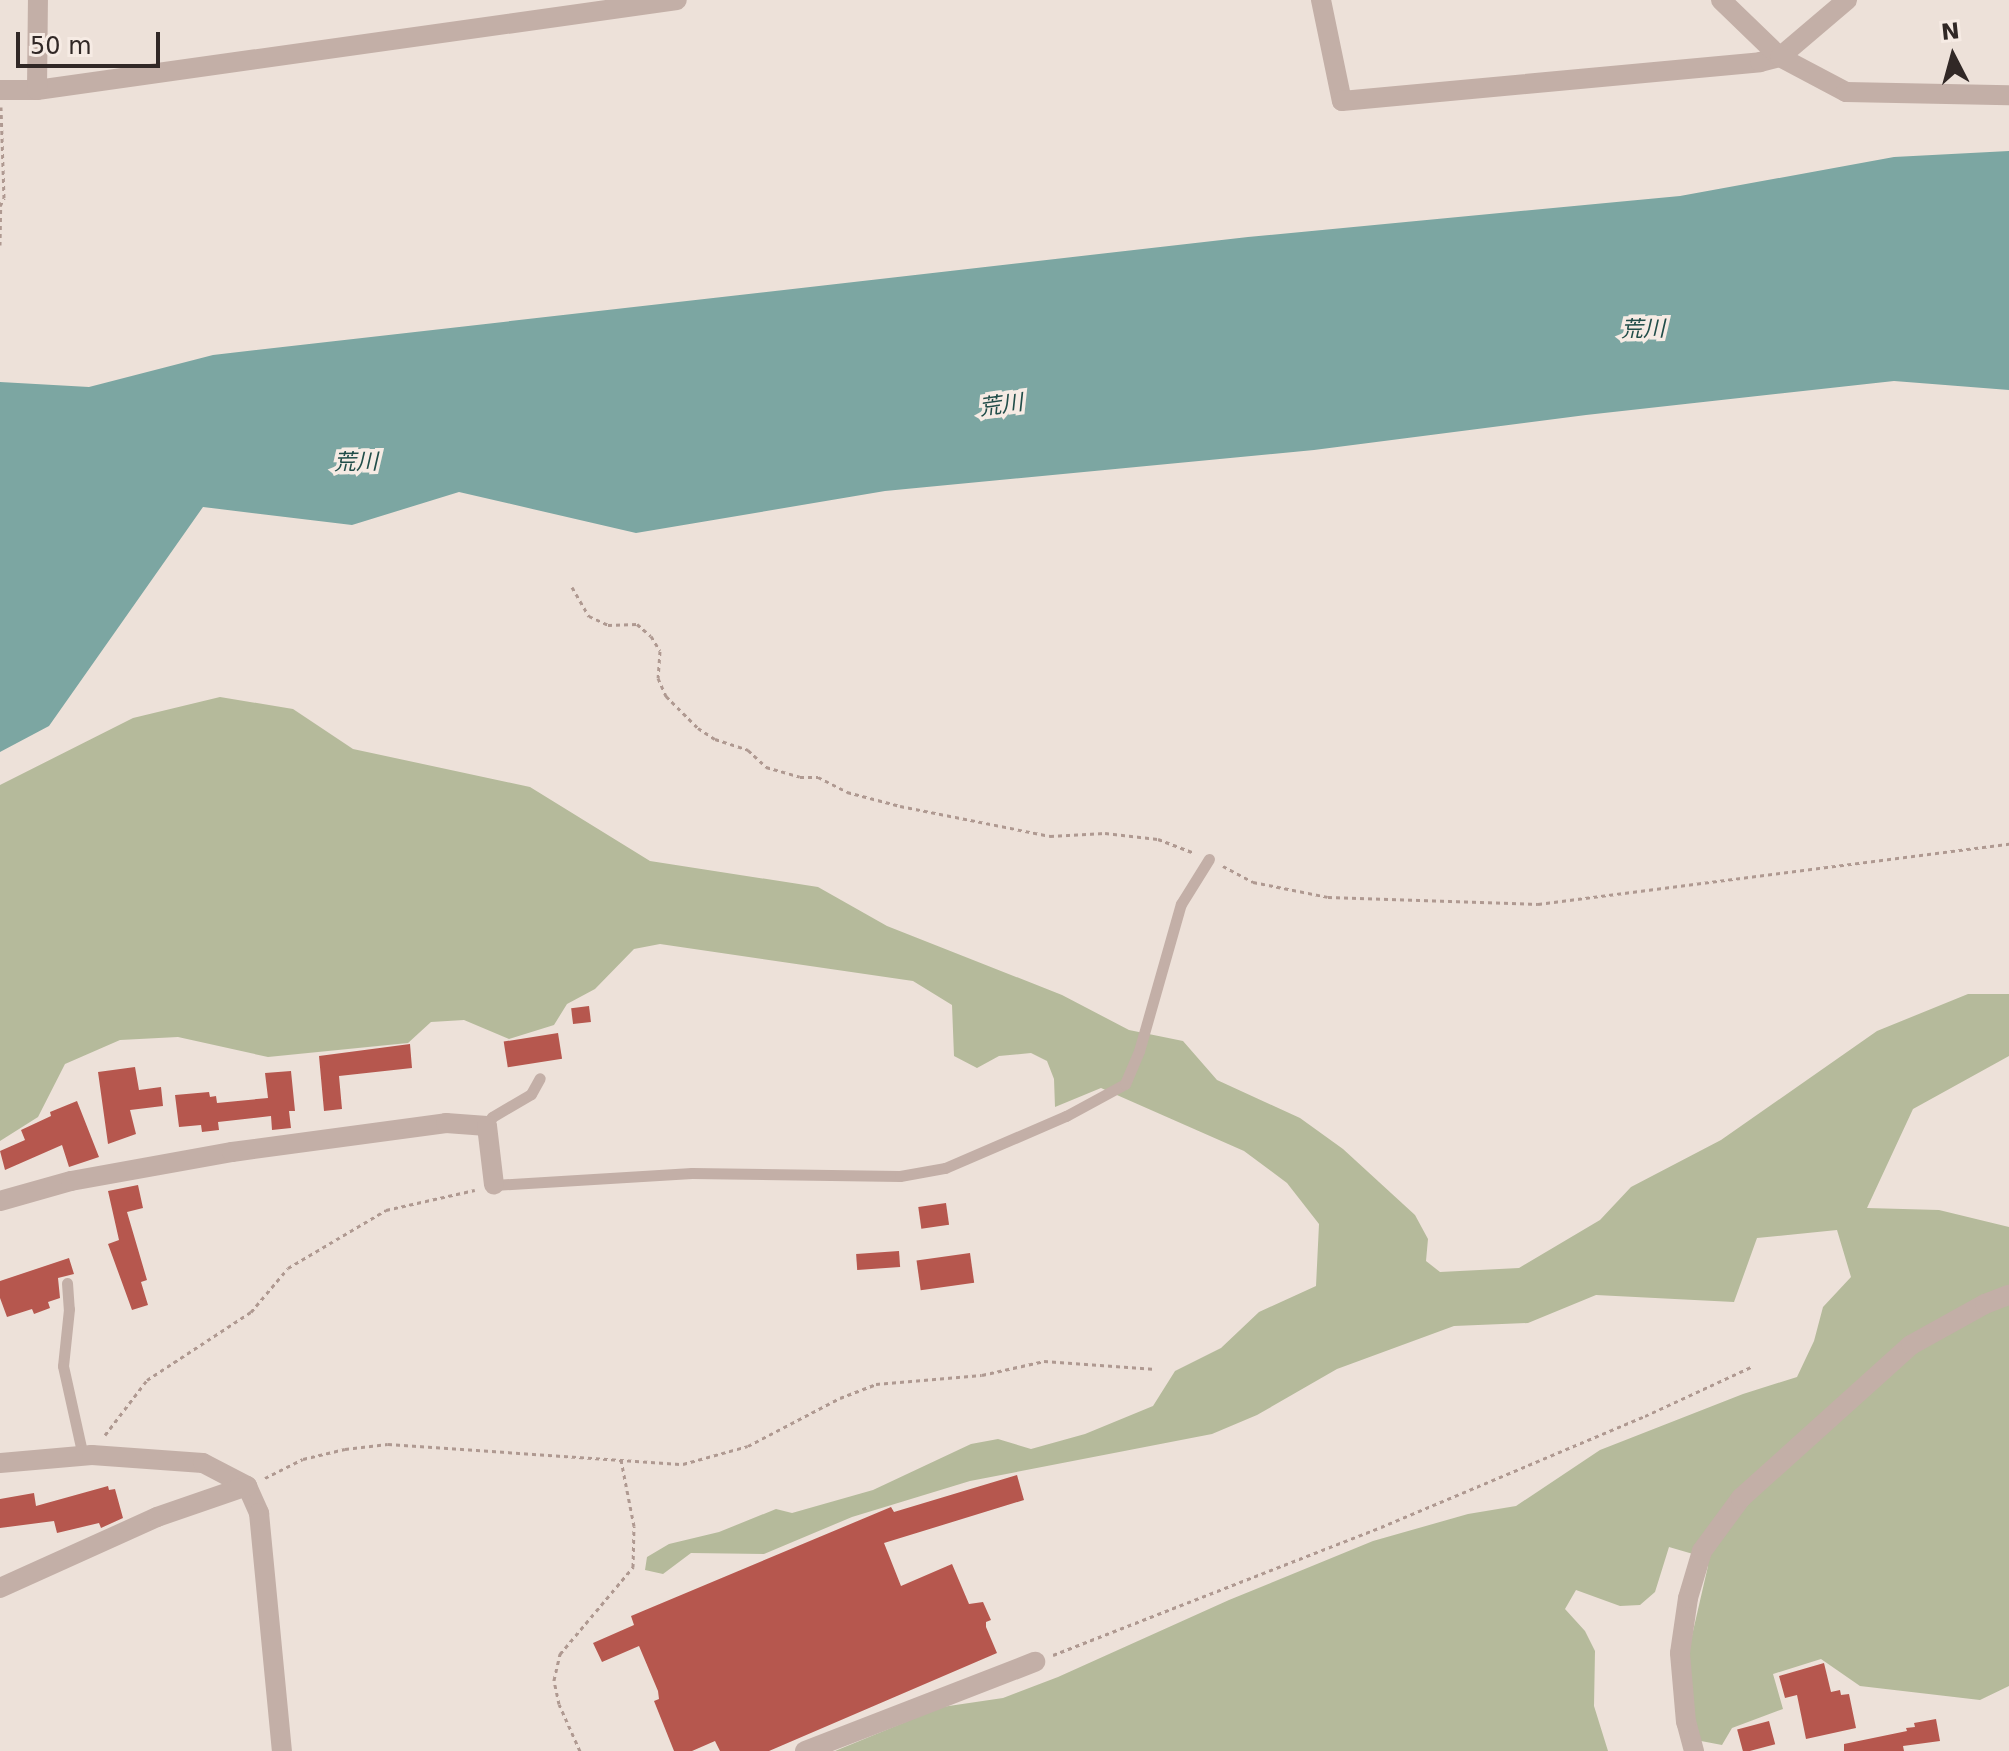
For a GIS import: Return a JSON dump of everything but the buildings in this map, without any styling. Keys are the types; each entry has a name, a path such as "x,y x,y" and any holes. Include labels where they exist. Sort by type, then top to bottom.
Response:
{"street":[{"path":"37,90 38,0"},
{"path":"0,90 37,90 677,0"},
{"path":"1321,0 1342,101 1760,62 1780,57 1847,0"},
{"path":"1721,0 1780,57 1846,92 2009,95"},
{"path":"0,1201 71,1181 232,1152 446,1123 487,1126 494,1185"},
{"path":"1694,1751 1686,1722 1680,1653 1688,1598 1702,1551 1741,1498 1911,1345 1985,1304 2009,1295"},
{"path":"0,1463 87,1456 203,1463 247,1486 259,1513 282,1751"},
{"path":"0,1588 157,1517 247,1486"},
{"path":"805,1751 1035,1662"}],"lane":[{"path":"494,1185 692,1173 900,1176 945,1168 1066,1116 1125,1084 1139,1051 1181,904 1209,859"},
{"path":"487,1126 492,1117 531,1094 540,1078"},
{"path":"67,1283 69,1309 63,1366 87,1456"}],"path":[{"path":"0,90 4,198 0,206 0,245"},
{"path":"572,587 589,616 608,625 637,624 651,636 660,651 658,678 666,696 698,728 748,750 766,767 800,777 818,777 847,792 900,806 1050,836 1105,833 1158,839 1209,859 1253,882 1328,897 1538,904 2009,844"},
{"path":"87,1456 147,1380 251,1312 288,1268 386,1210 494,1185"},
{"path":"247,1486 303,1459 345,1449 388,1444 683,1464 748,1446 840,1398 876,1384 982,1375 1044,1361 1156,1369"},
{"path":"1035,1662 1381,1527 1645,1416 1751,1367"},
{"path":"580,1751 559,1704 554,1680 560,1654 633,1567 634,1526 621,1460"}],"green space":[{"path":"220,697 293,709 353,749 530,787 650,861 818,887 887,926 1062,995 1129,1030 1183,1041 1217,1080 1300,1118 1343,1149 1415,1215 1428,1239 1426,1261 1440,1272 1519,1268 1600,1220 1631,1187 1721,1140 1877,1031 1968,994 2009,994 2009,1056 1913,1109 1867,1208 1939,1210 2009,1227 2009,1686 1980,1700 1860,1686 1821,1659 1773,1674 1783,1709 1732,1728 1722,1745 1701,1741 1691,1725 1685,1666 1708,1566 1693,1554 1669,1547 1655,1592 1640,1605 1620,1606 1576,1590 1565,1609 1585,1631 1595,1651 1594,1706 1608,1751 835,1751 942,1707 1003,1698 1058,1677 1229,1600 1373,1541 1468,1514 1516,1506 1600,1450 1743,1394 1797,1377 1814,1341 1823,1307 1851,1277 1837,1230 1757,1238 1734,1302 1596,1295 1528,1323 1454,1326 1337,1369 1257,1415 1212,1434 970,1481 852,1517 764,1554 691,1553 663,1574 645,1570 647,1557 669,1544 719,1532 776,1509 792,1513 873,1490 971,1444 998,1439 1031,1449 1085,1434 1153,1406 1175,1371 1221,1348 1259,1312 1316,1286 1319,1224 1287,1183 1244,1151 1101,1088 1055,1107 1054,1079 1047,1061 1031,1053 999,1056 977,1068 954,1056 952,1005 913,981 660,944 634,949 595,989 567,1004 554,1025 509,1039 464,1020 431,1022 408,1043 268,1057 178,1037 120,1040 65,1064 38,1117 0,1141 0,785 133,718"}],"water":[{"name":"荒川","path":"2009,151 2009,390 1894,381 1586,415 1314,450 885,491 636,533 459,492 352,525 203,507 49,726 0,752 0,382 89,387 213,355 1248,237 1680,196 1894,157"}]}
